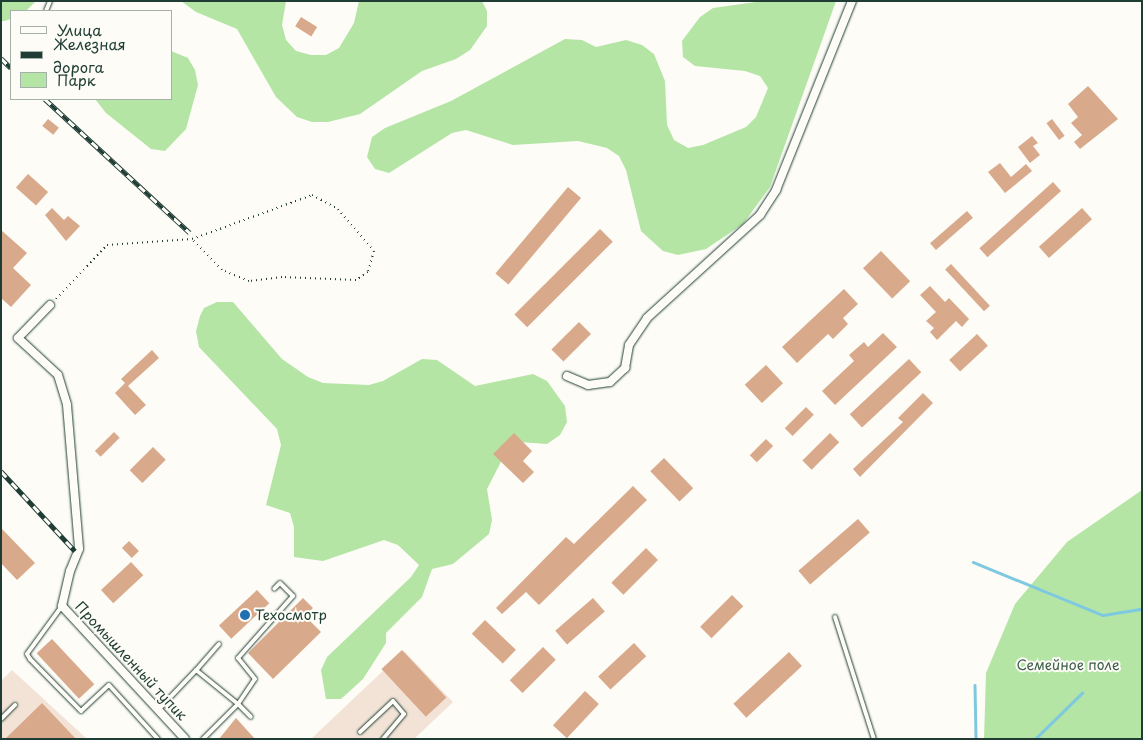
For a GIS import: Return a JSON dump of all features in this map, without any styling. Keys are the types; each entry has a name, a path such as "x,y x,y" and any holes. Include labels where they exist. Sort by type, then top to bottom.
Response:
{"street":[{"path":"567,376 588,386 610,382 625,368 629,345 648,318 760,215 776,190 795,146 852,1"},
{"name":"Промышленный тупик","path":"50,305 18,338 58,375 67,405 80,549 70,571 62,606 160,708 185,739"}],"lane":[{"path":"203,739 238,704 255,679 238,658 293,596 280,583 274,589"},
{"path":"62,606 27,654 30,659 81,711 109,685 158,739"},
{"path":"835,617 874,739"},
{"path":"160,708 219,644"},
{"path":"196,670 238,704 251,718"},
{"path":"360,732 393,701 404,714 383,739"},
{"path":"1,720 15,705"}],"path":[{"path":"50,305 107,246 192,239 312,194 338,209 374,250 368,272 356,280 282,277 249,281 222,270 192,239"}],"shaded area":[{"path":"404,651 453,702 414,739 311,739"},
{"path":"12,670 87,739 1,739 1,681"}],"green space":[{"path":"1,1 36,1 27,10 10,10 10,19 1,21"},
{"path":"181,1 286,1 282,25 286,40 296,51 311,55 326,55 339,48 354,23 359,1 482,1 487,11 487,26 470,50 456,59 422,71 360,114 328,122 312,122 297,117 276,97 237,29 196,12"},
{"path":"763,1 836,1 770,187 743,224 706,249 678,255 663,251 641,231 626,170 619,156 607,148 578,141 513,145 466,130 452,133 389,173 375,169 367,157 372,137 385,128 451,101 565,39 582,40 596,47 626,40 642,45 654,54 665,81 667,125 674,140 688,148 703,145 746,127 756,117 768,88 760,76 745,71 695,66 683,57 682,41 700,17 713,8"},
{"path":"172,51 188,58 195,70 198,85 186,129 165,151 151,149 106,113 96,100 172,100"},
{"path":"217,302 233,302 282,359 308,377 323,383 369,385 383,381 422,359 437,360 475,386 533,374 547,381 565,406 567,422 560,435 547,444 519,442 507,450 487,489 492,520 489,534 453,564 432,569 422,597 386,633 386,643 363,679 341,699 326,699 321,670 327,657 411,577 419,565 398,545 384,540 323,561 294,557 294,527 290,513 266,505 281,445 277,429 199,347 196,331 200,316 204,308"},
{"name":"Семейное поле","path":"1142,490 1142,739 984,739 986,673 1015,604 1067,542"}],"building":[{"path":"301,17 317,27 311,36 295,26"},
{"path":"1088,86 1118,119 1080,149 1074,142 1082,135 1071,123 1078,117 1068,104"},
{"path":"48,119 59,128 53,135 42,126"},
{"path":"1052,119 1065,136 1059,140 1046,123"},
{"path":"1032,136 1038,143 1033,146 1040,155 1030,163 1018,147"},
{"path":"1000,163 1011,177 1026,164 1032,171 1005,193 988,172"},
{"path":"28,174 48,192 36,205 16,187"},
{"path":"1053,182 1061,191 987,257 979,248"},
{"path":"568,187 581,198 508,284 495,274"},
{"path":"52,208 64,220 68,216 80,226 66,241 45,215"},
{"path":"1082,208 1092,219 1049,258 1039,247"},
{"path":"967,211 973,218 936,250 930,243"},
{"path":"600,229 613,242 527,327 514,315"},
{"path":"1,230 27,253 13,268 31,285 11,307 1,298"},
{"path":"881,251 910,281 892,299 863,268"},
{"path":"951,264 990,306 984,311 945,269"},
{"path":"930,286 945,302 949,298 969,319 962,327 956,321 937,340 930,332 934,328 926,321 936,312 920,295"},
{"path":"844,289 858,304 843,318 848,324 833,339 828,334 797,363 782,347"},
{"path":"579,322 591,334 563,362 551,350"},
{"path":"883,333 897,347 835,405 822,391 854,361 849,355 864,342 868,347"},
{"path":"977,334 988,346 960,372 949,360"},
{"path":"152,350 159,358 128,386 146,405 135,415 115,393 125,383 121,379"},
{"path":"909,359 921,372 862,427 850,414"},
{"path":"766,365 783,383 762,403 745,385"},
{"path":"923,393 933,403 860,477 853,469 903,422 898,418"},
{"path":"806,407 814,415 793,436 785,428"},
{"path":"114,432 120,438 101,457 95,451"},
{"path":"514,433 532,451 523,461 534,472 523,483 493,454"},
{"path":"830,433 839,442 812,470 802,461"},
{"path":"766,439 773,446 757,462 750,455"},
{"path":"153,447 166,460 142,483 130,470"},
{"path":"664,458 693,488 680,501 650,471"},
{"path":"633,486 647,500 539,605 526,592 502,614 496,608 566,537 574,544"},
{"path":"858,519 870,533 810,584 798,571"},
{"path":"1,528 35,563 17,580 1,563"},
{"path":"129,541 139,551 132,558 122,548"},
{"path":"646,548 658,560 623,595 611,583"},
{"path":"131,562 143,575 113,603 101,590"},
{"name":"Техосмотр","path":"257,590 269,603 231,639 219,625"},
{"path":"732,595 743,606 711,638 700,627"},
{"path":"303,598 313,608 305,616 321,632 273,679 248,653"},
{"path":"593,598 605,612 567,644 555,631"},
{"path":"485,620 516,650 503,664 472,634"},
{"path":"52,639 94,684 79,699 37,653"},
{"path":"634,643 646,656 610,690 598,676"},
{"path":"543,647 556,660 522,693 510,680"},
{"path":"402,650 446,698 426,717 382,669"},
{"path":"789,652 802,666 746,718 733,704"},
{"path":"585,691 599,704 567,738 553,725"},
{"path":"42,703 76,739 5,739"},
{"path":"236,718 255,739 219,739"}],"waterway":[{"path":"973,562 1103,615 1142,609"},
{"path":"975,685 976,739"},
{"path":"1035,739 1082,693"}],"railway":[{"path":"1,58 10,67"},
{"path":"46,100 190,233"},
{"path":"1,471 75,551"}],"place":[{"name":"Техосмотр","path":"245,615"}]}
